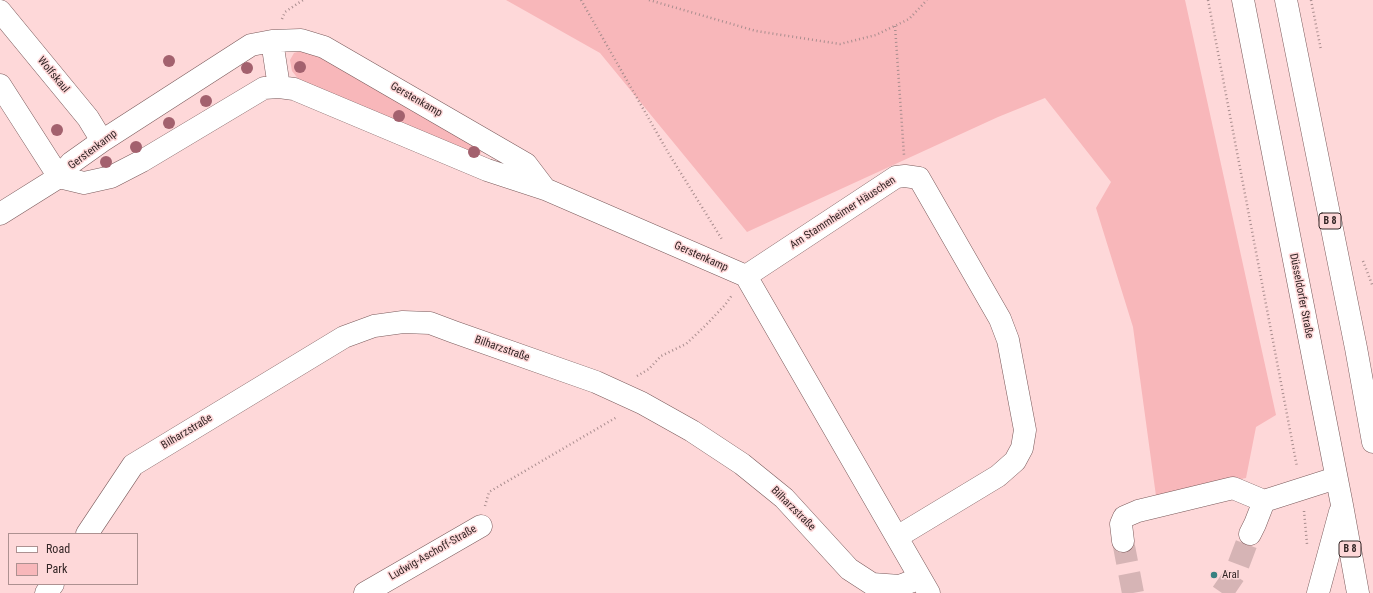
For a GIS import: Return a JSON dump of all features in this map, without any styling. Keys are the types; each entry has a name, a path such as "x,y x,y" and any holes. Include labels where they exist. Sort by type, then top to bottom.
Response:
{"street":[{"name":"Düsseldorfer Straße","path":"1243,0 1358,593"},
{"name":"B 8","path":"1286,0 1373,442"},
{"name":"Wolfskaul","path":"0,11 88,118 102,141"},
{"name":"Gerstenkamp","path":"0,214 59,177 71,163 102,141 251,45 272,41 301,40 324,46 526,164 546,189"},
{"path":"272,41 279,86"},
{"path":"0,85 59,177"},
{"name":"Gerstenkamp","path":"59,177 84,183 111,177 142,161 264,88 279,86 294,89 487,170 546,189 746,276"},
{"name":"Am Stammheimer Häuschen","path":"746,276 896,177 905,176 919,178 1000,319 1008,340 1025,430 1022,448 1016,461 998,476 897,537"},
{"path":"746,276 924,586"},
{"name":"Bilharzstraße","path":"88,533 133,465 344,337 374,326 403,322 430,323 596,382 642,403 692,431 742,464 784,498 850,569 872,584 924,586"},
{"path":"1122,541 1121,524 1124,517 1138,511 1233,488 1264,501 1336,478"},
{"path":"1250,534 1264,501"},
{"path":"1318,593 1342,505"},
{"name":"Ludwig-Aschoff-Straße","path":"364,593 481,526"},
{"path":"46,593 52,585"}],"path":[{"path":"581,0 669,154 724,242"},
{"path":"649,0 756,31 840,44 876,35 909,19 927,0"},
{"path":"1208,0 1304,504 1307,547"},
{"path":"895,26 905,176"},
{"path":"616,391 649,369 661,356 686,344 725,305 746,276"},
{"path":"481,526 489,492 642,403"}],"green space":[{"path":"506,0 1185,0 1276,415 1256,427 1246,478 1156,496 1133,327 1096,208 1111,182 1045,98 998,117 747,232 600,53"},
{"path":"301,51 320,57 483,148 478,159 300,81 292,71 290,60 294,53"}],"tunnel":[{"path":"1222,593 1235,574 1250,534"},
{"path":"1123,541 1133,593"}],"place":[{"name":"Aral","path":"1214,575"}]}
